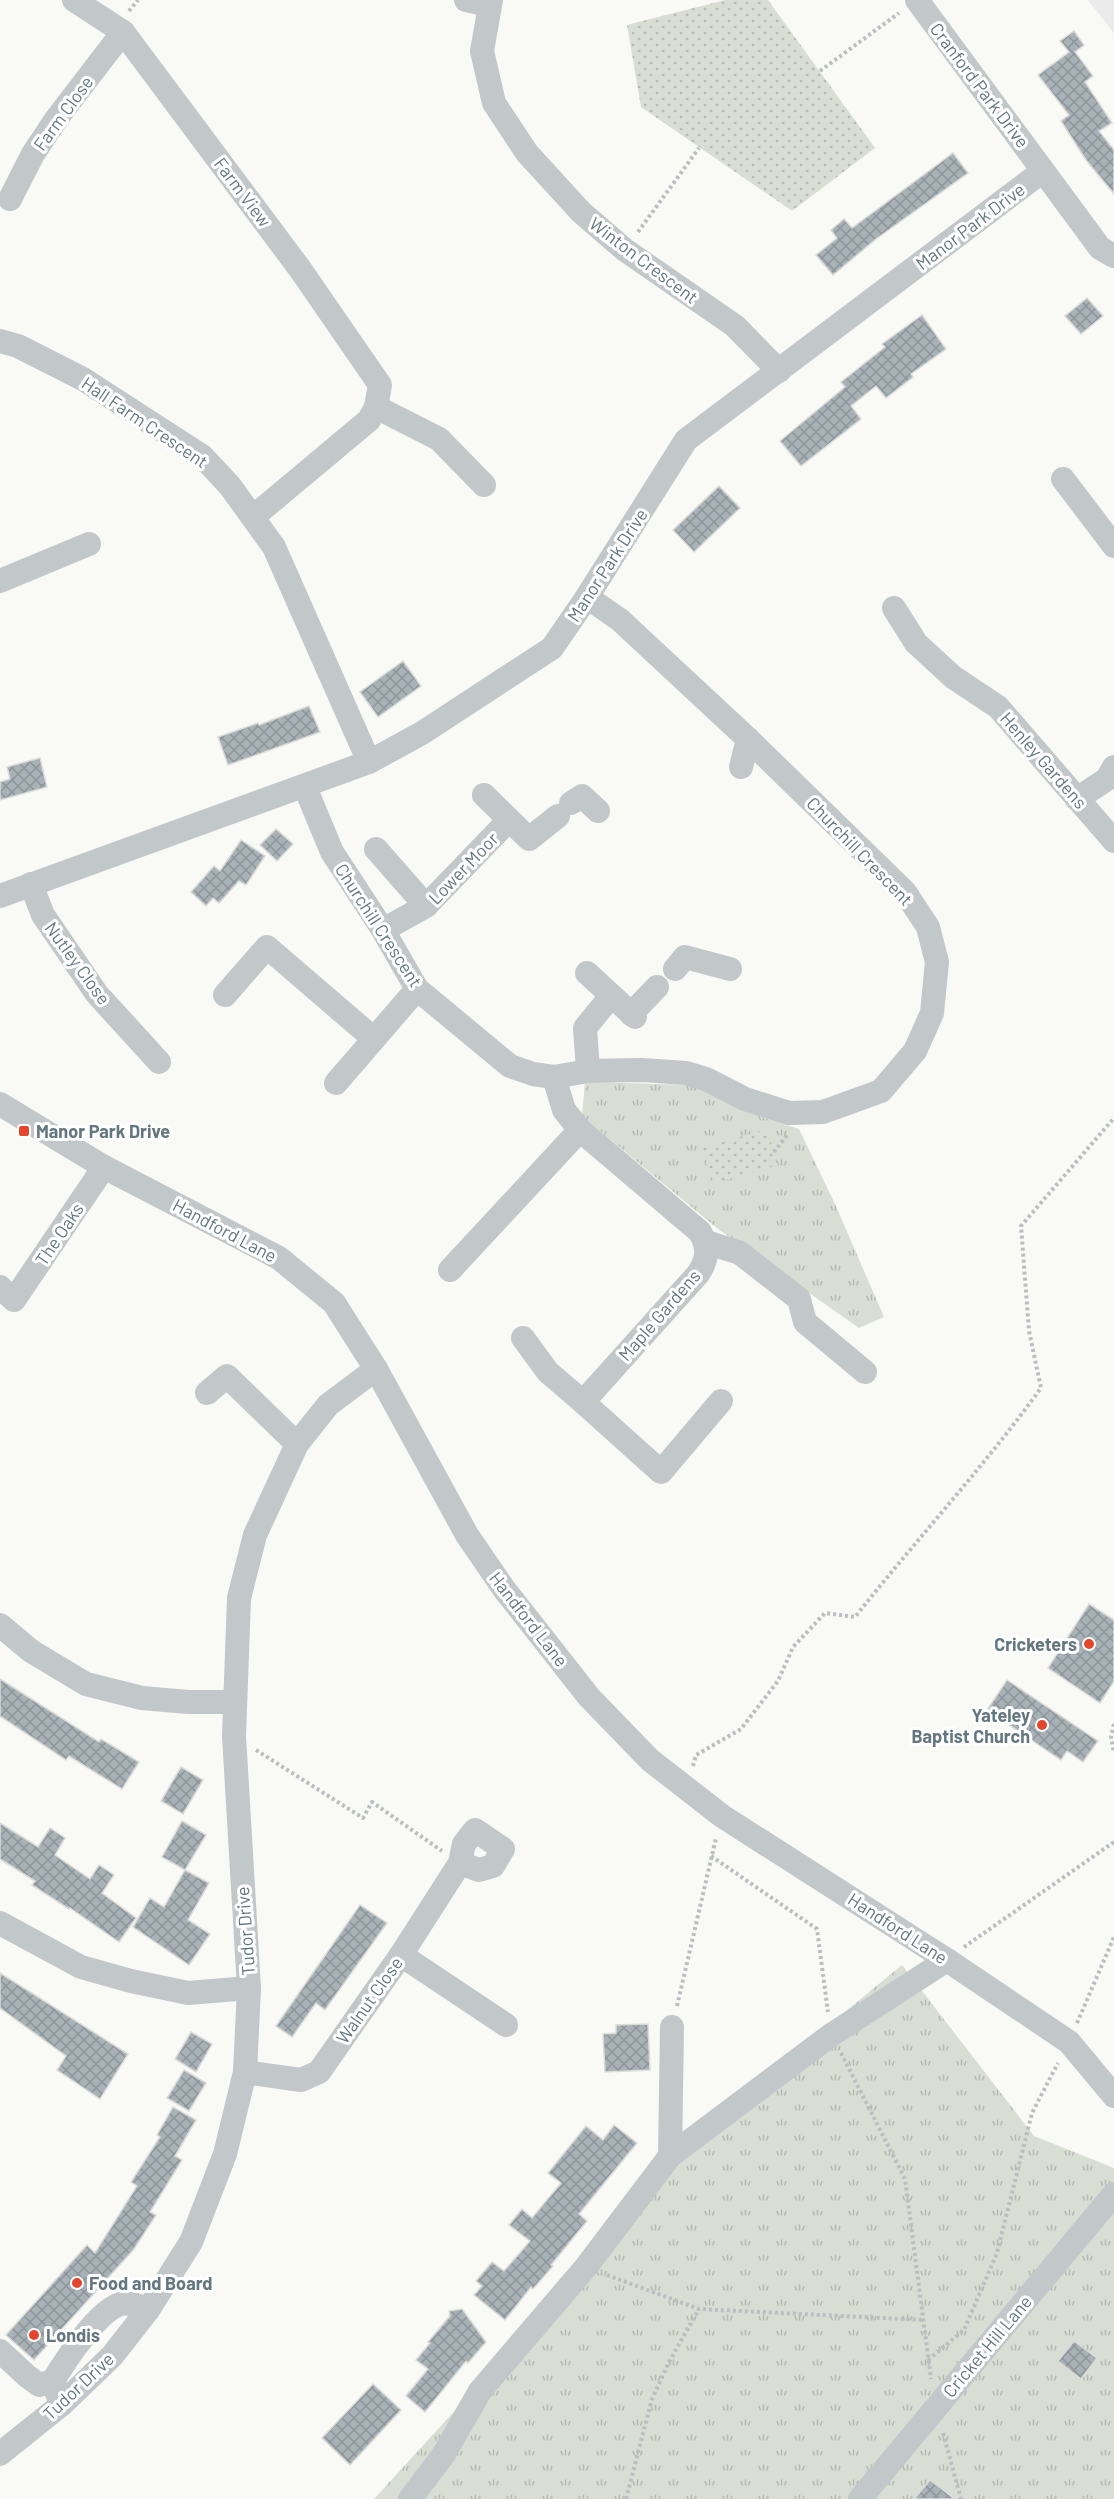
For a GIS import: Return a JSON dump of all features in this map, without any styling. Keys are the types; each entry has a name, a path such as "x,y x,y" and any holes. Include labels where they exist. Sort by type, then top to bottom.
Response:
{"street":[{"name":"Farm View","path":"74,0 116,25 123,32 300,269 380,385 376,407"},
{"name":"Winton Crescent","path":"482,2 482,51 494,103 527,153 581,212 625,250 735,326 779,371"},
{"name":"Cranford Park Drive","path":"913,3 1043,171"},
{"name":"Farm Close","path":"10,199 33,154 57,118 123,32"},
{"name":"Manor Park Drive","path":"0,896 369,762 422,733 552,648 587,597 686,440 1043,171 1100,248 1114,256"},
{"name":"Hall Farm Crescent","path":"0,341 18,346 83,379 202,456 230,486 274,547 369,762"},
{"path":"253,517 369,420 376,407 439,439 484,485"},
{"path":"1063,479 1114,546"},
{"path":"0,581 89,544"},
{"name":"Churchill Crescent","path":"305,787 332,852 383,930 417,989 510,1066 533,1074 554,1077 588,1071 642,1070 686,1073 706,1079 745,1099 789,1113 823,1112 881,1091 915,1051 932,1013 937,962 928,927 905,892 748,739 620,620 587,597"},
{"name":"Henley Gardens","path":"894,608 915,643 953,677 998,707 1114,841"},
{"path":"741,767 748,739"},
{"path":"1077,799 1107,779 1114,767"},
{"name":"Lower Moor","path":"484,795 529,839 582,796 598,811"},
{"name":"Lower Moor","path":"383,930 426,906 509,820"},
{"path":"830,845 854,842"},
{"path":"376,849 426,906"},
{"name":"Nutley Close","path":"30,884 43,915 97,994 159,1062"},
{"path":"225,995 267,947 374,1039"},
{"path":"675,969 685,957 730,969"},
{"path":"587,973 633,1015 657,987"},
{"path":"336,1083 417,989"},
{"path":"588,1071 585,1028 611,996"},
{"path":"554,1077 564,1110 580,1130 700,1232 705,1242 740,1253 799,1299 805,1322 865,1372"},
{"name":"Handford Lane","path":"0,1104 104,1167 279,1258 334,1303 376,1369 467,1535 504,1589 589,1697 651,1760 723,1816 947,1960 1069,2042 1114,2096"},
{"path":"450,1270 580,1130"},
{"name":"The Oaks","path":"7,1294 104,1167"},
{"name":"Maple Gardens","path":"582,1402 698,1274 705,1263 707,1254 705,1242"},
{"path":"523,1338 548,1372 661,1472 721,1401"},
{"name":"Tudor Drive","path":"0,2454 61,2405 112,2356 148,2310 191,2242 225,2154 245,2072 249,1988 234,1736 239,1598 255,1535 297,1444 328,1405 376,1369"},
{"path":"207,1393 227,1376 297,1444"},
{"path":"0,1625 31,1651 86,1684 142,1698 188,1702 234,1702"},
{"name":"Walnut Close","path":"245,2072 301,2080 319,2072 401,1955 460,1863"},
{"path":"0,1923 81,1967 130,1981 188,1993 249,1988"},
{"path":"401,1955 506,2025"},
{"path":"410,2499 444,2454 480,2391 586,2267 670,2156 831,2035 947,1960"},
{"path":"670,2156 672,2027"},
{"name":"Cricket Hill Lane","path":"860,2499 1114,2194"},
{"path":"0,2350 39,2385 53,2380 79,2343 111,2309 122,2304 135,2304 148,2310"},
{"path":"53,2380 61,2405"}],"path":[{"path":"820,71 913,3"},
{"path":"625,250 699,148"},
{"path":"687,1789 696,1755 741,1729 778,1681 793,1647 825,1613 855,1617 1007,1434 1041,1388 1029,1331 1021,1226 1114,1118"},
{"path":"1114,1724 1111,1736 1114,1753"},
{"path":"234,1736 363,1818 372,1802 460,1863"},
{"path":"672,2027 711,1856 723,1816"},
{"path":"947,1960 1114,1842"},
{"path":"711,1856 817,1929 831,2035 905,2179 924,2320 927,2360 964,2330 997,2253 1032,2114 1069,2042 1114,1937"},
{"path":"586,2267 699,2309 924,2320"},
{"path":"626,2499 652,2399 669,2362 699,2309"},
{"path":"936,2408 961,2499"}],"shaded area":[{"path":"1088,0 1114,0 1114,33"}],"green space":[{"path":"725,0 768,0 875,148 792,211 641,107 627,25"},
{"path":"585,1082 693,1085 747,1112 799,1129 835,1204 884,1317 859,1328 718,1229 582,1116"},
{"path":"767,1129 778,1165 712,1184 702,1148"},
{"path":"902,1965 1034,2136 1114,2168 1114,2499 374,2499 586,2267 670,2156"}],"building":[{"path":"1074,31 1084,45 1075,52 1093,76 1085,82 1112,123 1099,131 1114,150 1114,194 1086,160 1061,121 1069,115 1038,75 1069,52 1060,41"},
{"path":"953,153 968,173 876,239 833,275 816,255 837,238 831,230 844,219 852,228"},
{"path":"1087,298 1103,316 1081,334 1065,316"},
{"path":"922,315 946,349 911,374 913,377 886,398 876,386 851,406 861,419 801,466 780,441 845,387 841,382 885,347 882,344"},
{"path":"719,486 740,508 694,552 673,530"},
{"path":"403,661 421,686 378,717 360,692"},
{"path":"309,706 320,732 228,765 218,737 258,723 259,725"},
{"path":"40,758 47,787 0,800 0,782 10,779 7,767"},
{"path":"276,829 293,844 277,861 260,845"},
{"path":"241,840 265,856 246,885 239,881 219,903 213,898 206,906 191,892 214,866 220,871"},
{"name":"Cricketers","path":"1089,1604 1114,1620 1114,1681 1100,1703 1048,1668"},
{"path":"0,1679 99,1742 101,1739 139,1762 122,1789 69,1756 66,1760 0,1716"},
{"name":"Yateley Baptist Church","path":"1007,1680 1098,1741 1083,1762 1067,1751 1061,1760 987,1710"},
{"path":"181,1767 203,1780 183,1814 161,1801"},
{"path":"182,1821 206,1835 185,1870 162,1857"},
{"path":"0,1823 38,1847 50,1828 65,1838 55,1855 90,1879 99,1865 114,1875 102,1893 136,1918 119,1942 32,1885 35,1881 0,1859"},
{"path":"185,1870 209,1883 188,1920 210,1934 189,1965 133,1927 150,1898 164,1907"},
{"path":"360,1905 387,1923 325,2010 316,2003 292,2037 276,2026"},
{"path":"0,1973 128,2054 100,2099 57,2070 66,2056 0,2008"},
{"path":"648,2024 650,2070 605,2072 603,2034 616,2033 616,2025"},
{"path":"191,2032 212,2044 196,2072 175,2059"},
{"path":"184,2070 206,2083 189,2111 167,2098"},
{"path":"173,2107 196,2120 175,2156 182,2160 150,2212 156,2215 134,2249 34,2360 6,2335 87,2245 95,2253 137,2186 131,2182 160,2137 157,2135"},
{"path":"614,2125 637,2143 579,2214 587,2221 551,2265 553,2266 533,2289 531,2287 505,2320 474,2295 482,2286 476,2281 492,2262 504,2271 530,2241 509,2225 522,2209 532,2218 561,2183 548,2173 586,2126 603,2140"},
{"path":"462,2309 486,2342 468,2363 466,2361 425,2412 406,2396 428,2369 416,2360 450,2316 449,2311"},
{"path":"1074,2341 1097,2358 1081,2379 1058,2361"},
{"path":"373,2384 401,2410 350,2465 322,2438"},
{"path":"930,2480 955,2499 914,2499"}],"place":[{"name":"Manor Park Drive","path":"24,1131"},
{"name":"Cricketers","path":"1089,1644"},
{"name":"Yateley Baptist Church","path":"1042,1725"},
{"name":"Food and Board","path":"77,2283"},
{"name":"Londis","path":"34,2335"}]}
